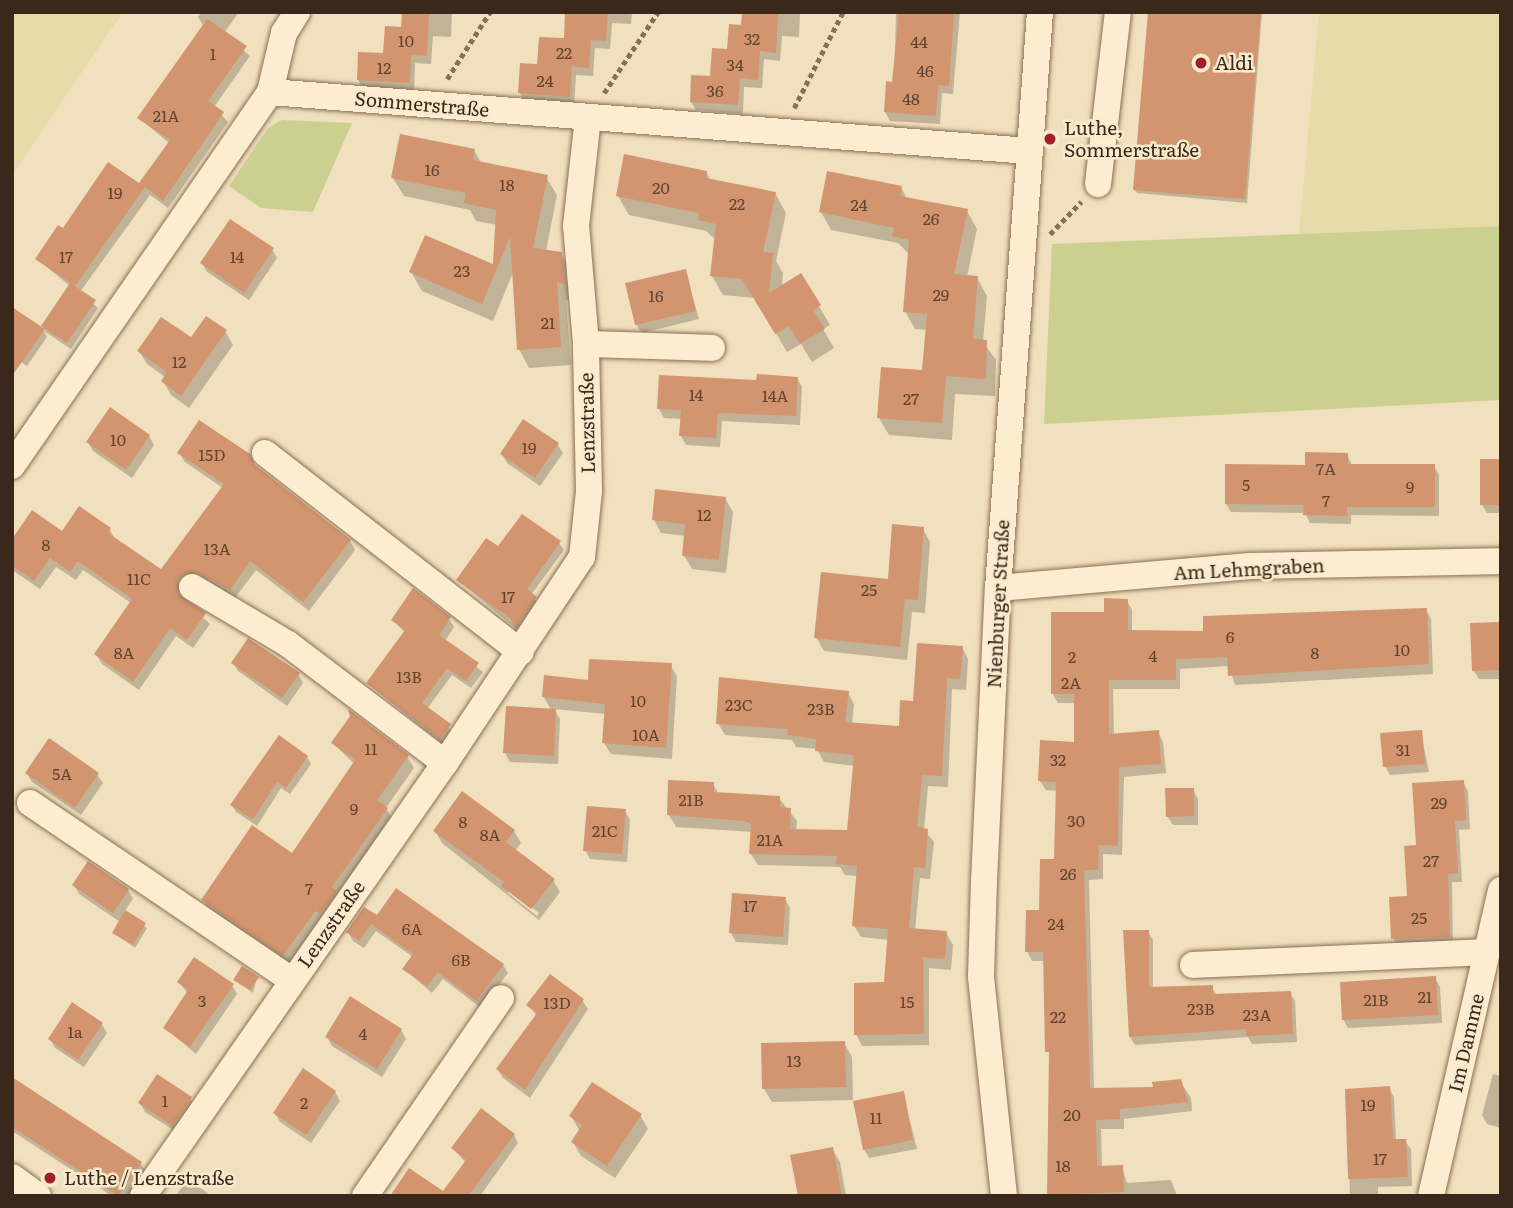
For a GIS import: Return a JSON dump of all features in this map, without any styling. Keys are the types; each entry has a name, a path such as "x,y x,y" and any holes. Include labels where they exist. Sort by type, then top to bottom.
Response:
{"street":[{"path":"12,466 270,92 284,33 297,12"},
{"name":"Nienburger Straße","path":"1004,1196 982,976 998,588 1018,266 1040,12"},
{"path":"1098,184 1118,12"},
{"name":"Sommerstraße","path":"270,92 781,134 1028,151"},
{"name":"Lenzstraße","path":"143,1196 291,980 445,764 582,556 589,491 586,344 576,226 588,118"},
{"name":"Lenzstraße","path":"586,344 712,348"},
{"path":"265,453 520,652"},
{"name":"Am Lehmgraben","path":"998,588 1250,566 1501,561"},
{"path":"192,587 288,644 445,764"},
{"path":"30,803 291,980"},
{"name":"Im Damme","path":"1431,1196 1501,890"},
{"path":"1193,965 1487,952"},
{"path":"365,1196 501,998"},
{"path":"12,1177 38,1196"}],"path":[{"path":"430,105 491,12"},
{"path":"588,118 658,12"},
{"path":"781,134 843,12"},
{"path":"1018,266 1098,184"}],"shaded area":[{"path":"12,12 123,12 12,175"},
{"path":"1319,12 1501,12 1501,226 1299,234"}],"green space":[{"path":"282,120 352,123 313,212 261,208 229,186 268,128"},
{"path":"1501,226 1501,400 1044,424 1052,244"}],"building":[{"path":"402,12 429,12 427,56 411,55 410,83 357,80 358,52 383,53 385,26 401,27"},
{"path":"565,12 608,12 606,41 591,40 589,68 572,66 570,97 518,93 520,63 537,64 539,37 564,38"},
{"path":"742,12 778,12 776,53 760,51 758,80 740,78 738,105 690,102 691,75 710,76 712,48 727,49 729,24 741,25"},
{"path":"899,12 954,12 949,86 938,85 936,116 884,112 886,81 892,82"},
{"path":"1148,12 1261,12 1245,199 1133,190"},
{"path":"207,19 247,46 208,101 224,112 163,201 145,187 75,286 35,259 58,225 63,228 108,162 139,183 170,140 137,118"},
{"path":"400,134 475,149 473,160 548,175 533,248 562,252 565,284 557,282 561,347 517,350 510,237 482,304 409,272 425,235 493,264 496,210 464,203 466,193 391,178"},
{"path":"624,154 707,171 706,178 776,192 763,252 773,253 769,293 801,273 821,305 813,310 825,329 800,344 789,326 775,334 742,279 710,276 716,224 698,220 699,213 616,196"},
{"path":"827,171 902,186 900,196 968,209 954,274 978,276 973,339 987,340 986,379 946,376 942,423 877,418 881,367 922,370 927,314 903,312 909,240 892,236 894,228 819,212"},
{"path":"230,219 274,248 244,293 200,263"},
{"path":"686,269 696,311 635,325 625,283"},
{"path":"70,283 96,300 67,343 41,326"},
{"path":"12,307 45,329 12,376"},
{"path":"206,316 227,330 181,396 161,381 167,372 137,351 161,317 191,337"},
{"path":"757,374 798,377 796,416 718,413 716,438 679,436 681,410 657,409 659,375 756,380"},
{"path":"110,407 150,435 126,470 86,442"},
{"path":"523,419 559,443 535,478 500,454"},
{"path":"199,420 250,454 255,465 351,540 303,602 250,561 230,590 199,573 184,574 178,580 178,594 206,613 187,640 170,628 133,682 94,654 132,599 78,561 70,572 50,558 34,581 12,566 12,539 32,510 62,531 79,506 111,528 108,533 161,569 224,484 177,453"},
{"path":"1305,452 1348,453 1348,464 1435,464 1435,507 1347,507 1347,516 1303,515 1304,505 1225,504 1225,464 1305,465"},
{"path":"1480,459 1501,459 1501,505 1480,505"},
{"path":"655,489 726,497 719,560 682,556 685,524 652,520"},
{"path":"522,514 561,541 527,589 537,597 516,628 510,618 456,580 486,538 498,546"},
{"path":"892,524 924,527 918,600 905,599 900,647 814,638 821,572 888,579"},
{"path":"413,588 451,617 439,635 479,663 466,681 447,668 422,703 451,724 440,739 366,683 405,630 391,620"},
{"path":"1104,598 1128,599 1128,630 1203,631 1203,616 1427,608 1429,664 1228,676 1227,657 1176,659 1176,680 1109,680 1109,734 1159,730 1161,764 1119,767 1118,846 1099,845 1098,870 1084,870 1090,1088 1153,1087 1152,1082 1181,1079 1188,1102 1120,1109 1120,1119 1096,1120 1097,1166 1123,1165 1124,1192 1047,1195 1049,1052 1045,1052 1043,952 1025,952 1026,910 1039,910 1040,859 1054,859 1056,782 1038,781 1040,740 1074,742 1074,694 1051,694 1051,612 1104,612"},
{"path":"1501,622 1501,670 1472,671 1470,623"},
{"path":"248,638 300,673 282,698 231,663"},
{"path":"917,643 963,646 960,679 947,678 942,776 922,775 917,827 928,829 925,868 914,867 909,928 947,931 945,959 923,957 924,1034 854,1035 854,983 884,982 888,929 852,926 857,866 836,864 837,856 749,854 751,824 745,821 667,815 668,780 714,782 714,792 780,796 780,807 791,808 790,829 847,830 854,755 815,751 816,739 787,735 788,729 716,724 719,677 849,691 845,722 899,726 900,700 913,701"},
{"path":"589,659 672,663 666,748 602,743 605,704 542,697 544,675 588,680"},
{"path":"506,706 556,709 554,756 503,753"},
{"path":"348,709 409,755 377,800 388,808 332,887 337,891 320,914 315,911 283,956 201,900 252,825 292,853 355,760 331,743 350,716"},
{"path":"1422,730 1425,764 1383,767 1380,733"},
{"path":"279,735 308,756 286,788 277,782 253,819 230,805"},
{"path":"49,738 99,773 75,808 25,773"},
{"path":"1464,780 1466,820 1455,821 1458,873 1448,874 1450,937 1391,939 1389,897 1407,896 1404,846 1416,845 1412,783"},
{"path":"1165,788 1194,788 1194,816 1166,817"},
{"path":"462,791 515,830 506,842 555,879 531,909 501,886 504,882 433,831"},
{"path":"587,806 626,809 622,854 583,851"},
{"path":"88,861 129,889 113,913 72,885"},
{"path":"396,888 504,964 476,1001 438,972 427,986 402,969 413,954 371,924 359,941 346,932 364,907 377,915"},
{"path":"732,893 786,897 783,937 729,933"},
{"path":"125,910 146,923 133,945 112,933"},
{"path":"1123,930 1149,930 1149,987 1213,985 1213,994 1291,991 1293,1034 1246,1036 1246,1029 1129,1037"},
{"path":"194,957 234,984 190,1047 163,1028 188,990 177,982"},
{"path":"242,966 259,977 250,990 233,980"},
{"path":"550,974 584,999 525,1090 496,1069 537,1013 526,1005"},
{"path":"1436,976 1438,1015 1342,1020 1340,982"},
{"path":"350,996 402,1029 377,1069 325,1037"},
{"path":"72,1002 103,1023 78,1060 48,1039"},
{"path":"845,1041 846,1087 762,1089 761,1043"},
{"path":"303,1068 336,1091 306,1135 273,1113"},
{"path":"157,1074 192,1097 172,1126 138,1103"},
{"path":"12,1077 142,1162 118,1196 12,1127"},
{"path":"592,1082 642,1114 607,1166 571,1142 582,1125 569,1116"},
{"path":"1390,1086 1393,1139 1406,1139 1408,1177 1348,1179 1345,1089"},
{"path":"904,1091 913,1140 863,1150 853,1101"},
{"path":"481,1108 515,1134 468,1196 390,1196 409,1168 443,1191 466,1160 451,1148"},
{"path":"833,1147 842,1196 798,1196 790,1155"}],"place":[{"name":"Aldi","path":"1201,63"},
{"name":"Luthe, Sommerstraße","path":"1050,139"},
{"name":"Luthe / Lenzstraße","path":"50,1178"}]}
